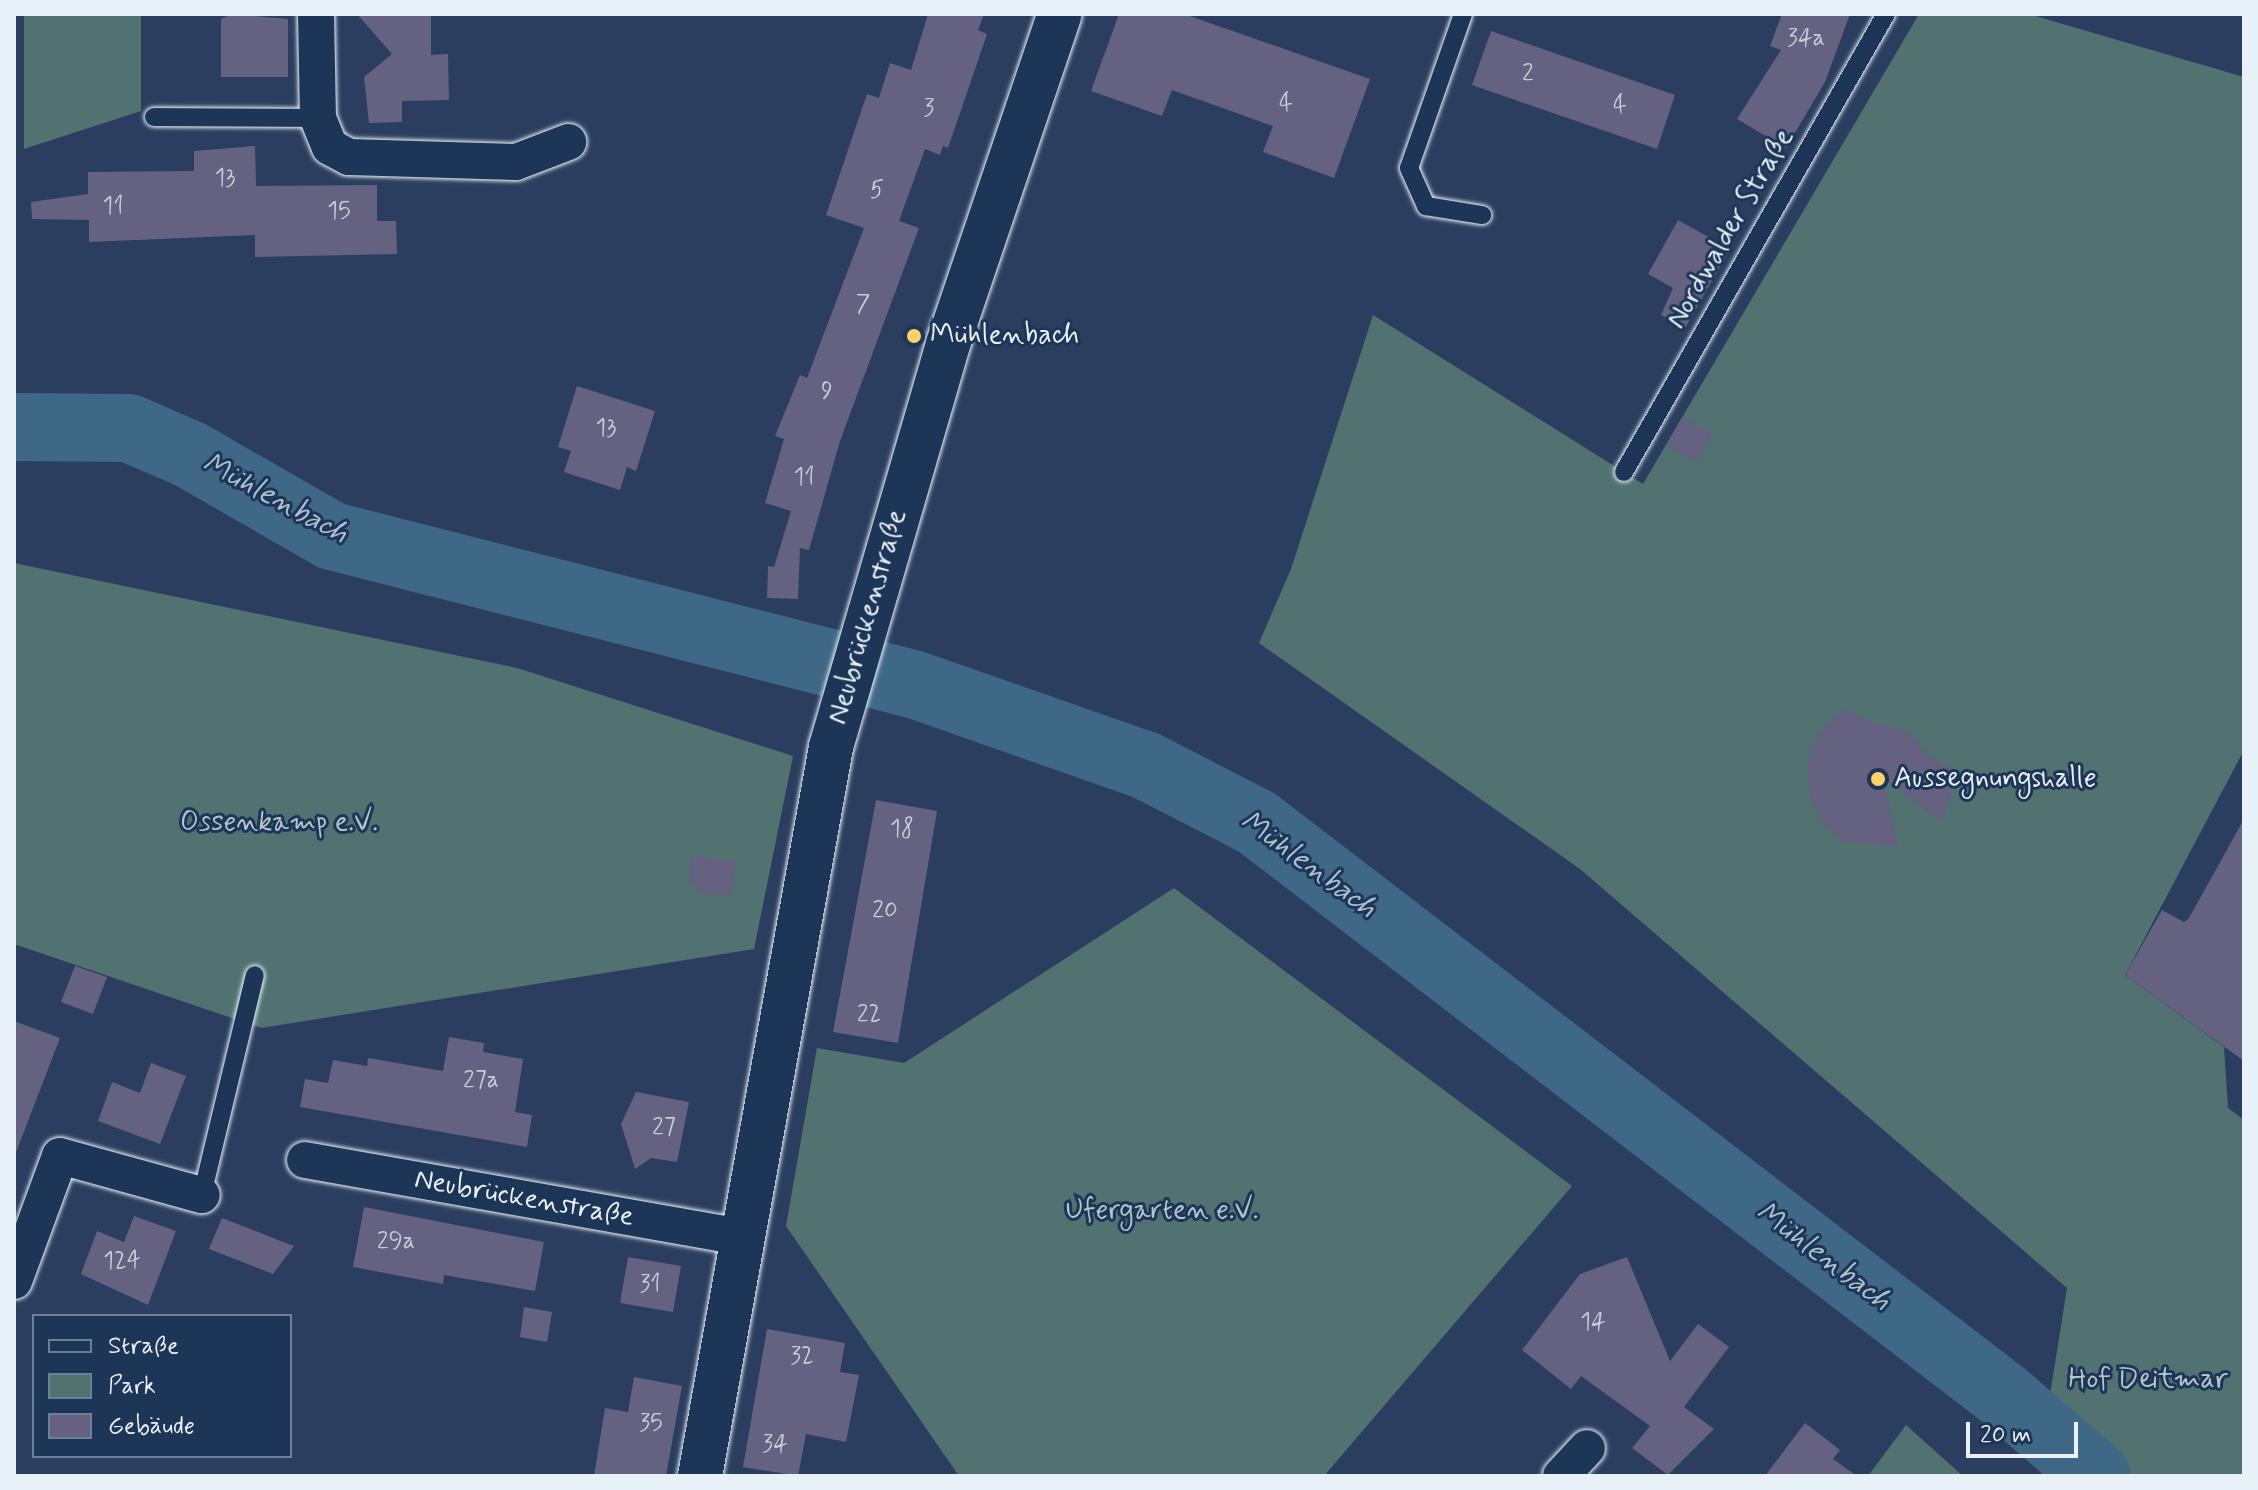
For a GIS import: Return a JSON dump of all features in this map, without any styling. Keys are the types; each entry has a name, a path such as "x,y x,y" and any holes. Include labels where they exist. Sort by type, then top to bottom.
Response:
{"street":[{"path":"316,14 318,118 330,147 349,157 516,162 568,142"},
{"name":"Neubrückenstraße","path":"700,1476 831,747 948,344 1060,14"},
{"path":"14,1281 60,1156 202,1195"},
{"name":"Neubrückenstraße","path":"305,1160 743,1237"},
{"path":"1561,1476 1587,1448"}],"lane":[{"path":"1463,14 1409,168 1426,206 1482,215"},
{"name":"Nordwalder Straße","path":"1624,472 1886,14"},
{"path":"154,117 318,118"},
{"path":"202,1195 255,975"}],"green space":[{"path":"24,14 141,14 141,111 24,149"},
{"name":"Hof Deitmar","path":"1919,14 2029,14 2244,77 2244,750 2125,975 2224,1047 2228,1108 2244,1120 2244,1476 2046,1476 2038,1470 2067,1288 1580,869 1259,643 1291,569 1373,315 1643,484"},
{"name":"Ossenkamp e.V.","path":"14,563 517,668 793,756 754,949 261,1028 14,944"},
{"name":"Ufergarten e.V.","path":"1174,888 1572,1186 1324,1476 959,1476 786,1226 817,1048 904,1063"},
{"path":"1906,1425 1963,1476 1868,1476"}],"building":[{"path":"232,14 288,19 288,77 221,77 221,19"},
{"path":"357,14 431,14 431,55 448,54 449,100 402,101 402,122 369,123 364,77 392,54"},
{"path":"928,14 984,14 978,30 987,34 948,148 943,146 940,155 925,149 899,221 919,228 840,441 809,550 800,548 798,599 767,598 768,566 774,567 791,511 765,503 784,439 775,436 800,375 807,378 864,228 826,215 867,94 879,98 890,63 911,70"},
{"path":"1119,14 1184,14 1370,79 1334,178 1263,152 1273,126 1172,90 1162,116 1091,91"},
{"path":"1782,14 1850,14 1825,82 1786,148 1737,119 1781,50 1770,46"},
{"path":"1491,31 1675,95 1657,149 1472,85"},
{"path":"255,146 256,186 377,185 377,221 396,221 397,254 255,257 255,235 89,242 89,220 32,219 31,202 88,194 88,172 194,171 194,151"},
{"path":"1678,220 1730,249 1685,328 1661,315 1673,288 1648,274"},
{"path":"577,386 655,411 636,471 627,467 620,490 564,472 571,451 558,447"},
{"path":"1682,417 1712,433 1696,463 1666,446"},
{"name":"Aussegnungshalle","path":"1843,708 1868,721 1907,730 1929,756 1957,772 1942,823 1883,777 1898,847 1843,842 1823,822 1808,791 1808,758 1819,732"},
{"path":"876,800 937,811 898,1043 833,1032"},
{"path":"2244,819 2244,1061 2125,975 2162,910 2184,922 2189,918"},
{"path":"691,856 736,861 731,896 700,894 689,879"},
{"path":"75,966 107,977 93,1014 61,1002"},
{"path":"14,1021 60,1038 15,1155 14,1155"},
{"path":"449,1037 484,1043 483,1052 523,1059 515,1112 532,1115 527,1147 300,1107 305,1079 328,1083 333,1060 367,1066 368,1058 443,1071"},
{"path":"151,1063 186,1076 160,1144 98,1121 112,1082 140,1093"},
{"path":"636,1092 689,1102 677,1162 651,1158 635,1169 621,1124"},
{"path":"364,1207 544,1242 535,1291 444,1275 443,1284 353,1267"},
{"path":"134,1216 176,1231 148,1305 81,1274 97,1231 124,1242"},
{"path":"222,1218 294,1246 273,1274 209,1249"},
{"path":"628,1257 681,1266 673,1312 620,1303"},
{"path":"1627,1257 1670,1361 1698,1324 1729,1347 1684,1407 1714,1429 1668,1475 1632,1448 1650,1426 1581,1376 1571,1389 1522,1350 1580,1274"},
{"path":"524,1307 552,1312 547,1342 520,1337"},
{"path":"767,1329 845,1343 840,1372 859,1375 846,1442 806,1434 798,1476 743,1467"},
{"path":"634,1377 682,1386 666,1476 594,1476 605,1408 628,1412"},
{"path":"1805,1423 1840,1450 1833,1459 1857,1476 1765,1476"}],"waterway":[{"name":"Mühlenbach","path":"14,427 129,428 191,455 332,536 916,685 1145,765 1256,822 2002,1394 2097,1476"}],"place":[{"name":"Mühlenbach","path":"914,336"},
{"name":"Aussegnungshalle","path":"1878,779"}]}
